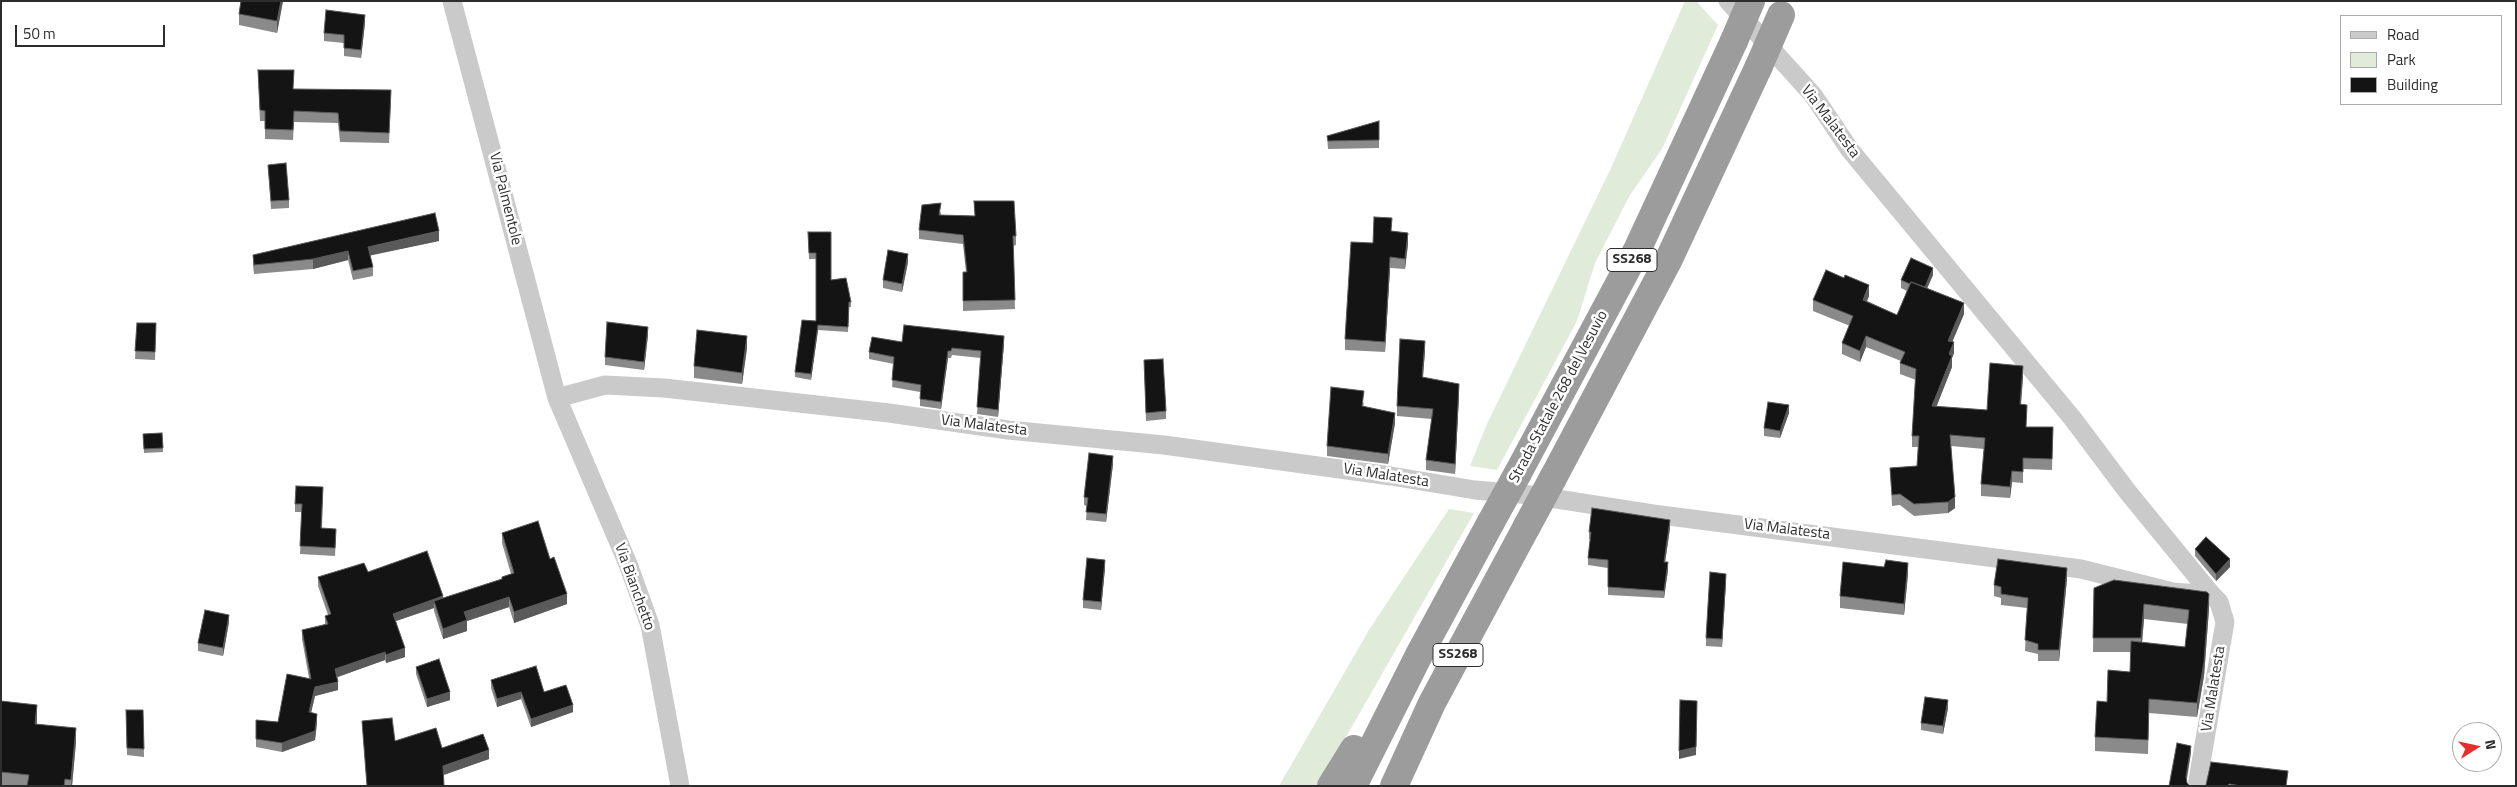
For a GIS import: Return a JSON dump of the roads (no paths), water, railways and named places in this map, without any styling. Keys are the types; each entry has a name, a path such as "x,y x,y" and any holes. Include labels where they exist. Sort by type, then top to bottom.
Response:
{"highway":[{"name":"Strada Statale 268 del Vesuvio","path":"1353,786 1419,655 1638,248 1751,1"},
{"name":"SS268","path":"1394,786 1432,703 1554,478 1668,261 1784,8"},
{"path":"1331,786 1375,716 1419,655"}],"street":[{"name":"Via Palmentole","path":"452,1 557,398"},
{"name":"Via Malatesta","path":"1728,1 1812,95 1850,150 2073,419 2127,491 2219,602 2225,622 2197,786"},
{"name":"Via Malatesta","path":"557,398 605,385 664,388 889,413 1008,430 1164,445 1391,476 1475,490 1531,494 1653,514 2081,568 2173,592 2212,595"},
{"name":"Via Bianchetto","path":"557,398 628,564 650,625 680,786"}]}
